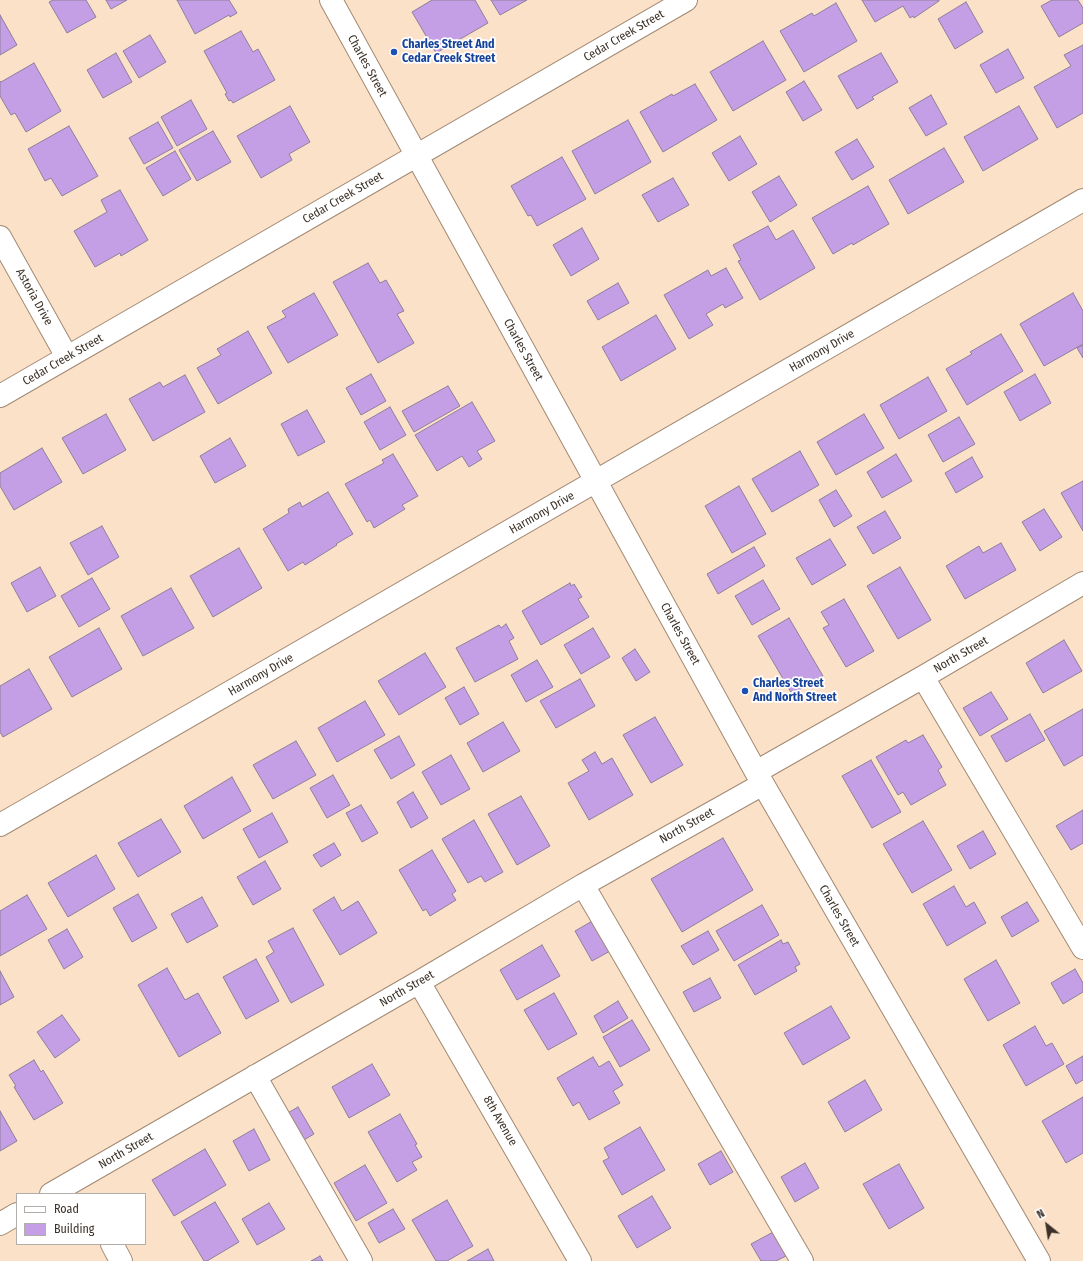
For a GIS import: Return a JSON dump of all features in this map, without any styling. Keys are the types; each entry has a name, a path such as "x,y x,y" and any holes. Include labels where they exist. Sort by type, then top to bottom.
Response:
{"street":[{"name":"Charles Street","path":"331,0 759,778 1039,1261"},
{"name":"Cedar Creek Street","path":"0,396 686,0"},
{"name":"Harmony Drive","path":"0,826 1083,200"},
{"name":"Astoria Drive","path":"0,237 67,357"},
{"name":"North Street","path":"55,1193 79,1187 255,1076 584,885 923,677 1083,583"},
{"path":"923,677 1083,948"},
{"path":"584,885 802,1261"},
{"name":"8th Avenue","path":"419,982 580,1261"},
{"path":"255,1076 361,1261"},
{"path":"0,1224 16,1215"},
{"path":"113,1245 122,1261"}],"building":[{"path":"53,0 86,0 96,17 67,33 49,2"},
{"path":"106,0 127,0 111,9"},
{"path":"177,0 229,0 237,13 230,17 229,15 195,34"},
{"path":"432,0 475,0 488,23 436,53 412,12"},
{"path":"491,0 527,0 500,15"},
{"path":"862,0 939,1 914,18 913,16 910,18 903,6 875,22"},
{"path":"1052,0 1078,0 1083,8 1083,23 1059,37 1041,6"},
{"path":"966,2 983,32 955,49 938,19"},
{"path":"836,3 857,41 804,72 780,31 812,13 814,16"},
{"path":"0,15 17,45 0,55"},
{"path":"241,31 253,52 258,49 275,80 233,103 231,100 229,101 225,94 227,93 204,51"},
{"path":"150,35 166,62 139,78 123,51"},
{"path":"763,41 786,80 733,111 710,72"},
{"path":"1083,45 1083,113 1057,128 1034,87 1071,66 1064,55"},
{"path":"1008,49 1024,78 996,93 980,65"},
{"path":"116,53 132,82 103,98 87,70"},
{"path":"881,53 898,82 872,97 874,99 857,109 838,76"},
{"path":"34,63 61,111 26,132 15,113 11,115 0,96 0,81 1,82"},
{"path":"804,81 822,110 803,121 786,92"},
{"path":"695,84 717,120 663,152 640,112 672,94 673,96"},
{"path":"931,95 947,124 926,136 909,108"},
{"path":"191,100 207,129 177,146 161,117"},
{"path":"290,106 310,142 289,154 292,160 261,178 237,136"},
{"path":"1019,106 1038,139 983,171 964,137"},
{"path":"628,120 651,162 595,194 572,151"},
{"path":"158,122 173,148 144,164 129,138"},
{"path":"69,126 98,176 62,196 51,178 45,181 28,149"},
{"path":"213,131 231,162 197,181 179,150"},
{"path":"740,136 757,164 729,181 712,153"},
{"path":"857,139 874,167 852,180 835,152"},
{"path":"944,148 964,182 908,214 889,180"},
{"path":"175,151 191,179 163,196 146,168"},
{"path":"562,157 586,199 537,226 531,215 528,216 511,186"},
{"path":"779,176 797,205 770,222 752,192"},
{"path":"673,178 689,205 658,222 642,195"},
{"path":"868,186 889,224 853,245 852,243 833,254 812,218"},
{"path":"120,190 148,240 121,256 120,253 95,267 74,231 107,212 101,200"},
{"path":"768,226 776,240 793,230 815,268 760,300 738,261 741,260 733,245"},
{"path":"582,228 599,259 571,276 553,245"},
{"path":"368,263 380,283 386,280 404,311 397,314 414,343 378,363 333,282"},
{"path":"726,268 743,298 725,308 723,304 706,314 713,325 689,339 664,295 708,270 711,276"},
{"path":"618,283 629,303 598,320 587,301"},
{"path":"314,293 338,335 288,363 267,327 286,317 282,311"},
{"path":"1073,293 1083,311 1083,344 1044,366 1020,324"},
{"path":"656,315 676,349 621,381 602,347"},
{"path":"248,331 272,373 218,404 197,368 221,355 217,349"},
{"path":"1001,334 1023,371 967,405 946,369 972,354 970,352"},
{"path":"1083,345 1083,358 1077,348"},
{"path":"371,374 386,401 361,415 346,388"},
{"path":"1035,374 1051,403 1020,421 1004,392"},
{"path":"185,375 205,412 153,441 129,399 160,382 163,387"},
{"path":"928,377 947,411 899,439 880,405"},
{"path":"448,386 460,406 414,432 402,411"},
{"path":"472,402 495,441 477,451 482,459 469,467 462,456 437,471 415,435"},
{"path":"390,407 406,435 380,450 364,422"},
{"path":"307,410 325,442 298,456 281,424"},
{"path":"106,414 126,450 83,474 62,438"},
{"path":"864,414 884,448 836,475 817,442"},
{"path":"959,417 975,444 943,462 928,435"},
{"path":"230,438 246,466 215,483 200,456"},
{"path":"42,448 62,482 14,510 0,486 0,473"},
{"path":"800,451 819,485 772,512 752,479"},
{"path":"393,454 418,496 402,505 405,509 374,528 370,520 367,522 345,484 384,463 382,460"},
{"path":"896,454 912,481 882,498 867,472"},
{"path":"972,457 983,477 956,493 945,473"},
{"path":"1083,481 1083,531 1061,493"},
{"path":"739,486 766,534 732,553 705,506"},
{"path":"836,490 852,516 834,527 819,500"},
{"path":"328,492 353,534 305,565 303,562 288,571 263,529 289,513 288,509 300,502 302,507"},
{"path":"1044,509 1062,537 1040,551 1022,522"},
{"path":"885,511 901,538 873,554 857,527"},
{"path":"102,526 119,557 88,575 70,543"},
{"path":"830,539 846,565 812,585 796,558"},
{"path":"1001,543 1016,570 965,599 946,566 979,546 983,553"},
{"path":"754,547 765,566 718,594 707,574"},
{"path":"239,548 262,588 213,617 190,576"},
{"path":"40,567 56,596 27,612 11,583"},
{"path":"900,567 931,620 898,639 867,586"},
{"path":"92,578 110,609 79,627 61,596"},
{"path":"763,580 780,609 752,625 735,596"},
{"path":"570,583 571,586 574,584 582,597 578,599 589,617 541,645 522,611"},
{"path":"171,588 194,628 143,656 121,616"},
{"path":"844,599 874,651 846,667 823,628 829,625 821,612"},
{"path":"789,618 823,676 792,694 758,636"},
{"path":"506,624 514,638 509,641 518,659 475,682 456,648 499,625 501,628"},
{"path":"99,628 122,669 72,697 49,657"},
{"path":"593,628 610,657 581,674 564,645"},
{"path":"1064,640 1082,671 1043,693 1026,663"},
{"path":"635,649 650,672 636,681 622,658"},
{"path":"425,653 446,687 399,715 378,681"},
{"path":"537,660 553,687 526,702 511,675"},
{"path":"29,669 52,709 3,737 0,732 0,686"},
{"path":"580,679 595,706 556,728 540,701"},
{"path":"464,687 479,714 460,725 445,698"},
{"path":"991,692 1008,719 980,736 963,708"},
{"path":"365,701 385,735 337,762 318,728"},
{"path":"1083,709 1083,755 1064,766 1044,731"},
{"path":"1030,714 1045,740 1006,762 991,736"},
{"path":"655,717 683,765 651,783 623,735"},
{"path":"503,722 520,751 483,772 467,743"},
{"path":"923,735 942,767 938,770 946,785 911,805 903,792 898,795 876,757 906,740 908,743"},
{"path":"399,736 415,765 391,779 374,750"},
{"path":"296,741 316,775 273,799 253,765"},
{"path":"595,752 602,764 612,758 633,795 589,820 568,783 589,771 582,760"},
{"path":"451,755 470,789 441,805 422,772"},
{"path":"871,760 901,812 872,828 842,776"},
{"path":"333,775 350,805 327,818 310,788"},
{"path":"232,777 251,811 203,839 184,806"},
{"path":"413,792 428,818 411,828 397,802"},
{"path":"521,796 550,846 517,865 488,814"},
{"path":"361,805 378,833 362,842 346,813"},
{"path":"1083,810 1083,843 1071,850 1056,826"},
{"path":"272,813 288,842 259,858 243,829"},
{"path":"161,819 181,852 138,877 118,843"},
{"path":"474,820 503,872 485,882 481,876 468,883 442,839"},
{"path":"923,821 952,870 912,893 883,844"},
{"path":"983,831 996,854 970,869 957,846"},
{"path":"723,838 753,890 682,932 651,879"},
{"path":"334,843 341,855 321,867 313,855"},
{"path":"432,850 456,891 452,894 456,900 430,916 426,909 423,911 399,870"},
{"path":"96,855 115,889 68,917 48,883"},
{"path":"265,861 281,889 253,905 237,877"},
{"path":"954,886 966,907 974,902 986,923 947,946 923,904"},
{"path":"138,894 157,928 132,942 113,908"},
{"path":"27,895 47,929 0,956 0,911"},
{"path":"202,897 218,926 187,943 171,914"},
{"path":"334,897 342,911 358,901 377,933 340,955 313,910"},
{"path":"1027,902 1039,921 1012,937 1001,917"},
{"path":"762,905 779,935 734,961 716,931"},
{"path":"594,920 612,950 592,961 575,931"},
{"path":"293,928 324,985 291,1003 266,957 274,952 268,941"},
{"path":"67,929 83,957 64,969 48,940"},
{"path":"708,931 719,950 693,965 681,946"},
{"path":"781,940 783,944 788,942 800,964 795,967 797,971 755,995 738,965"},
{"path":"542,945 560,976 517,1000 500,970"},
{"path":"256,959 279,1001 246,1019 223,977"},
{"path":"996,960 1020,1003 988,1021 964,979"},
{"path":"167,968 185,1000 198,993 221,1033 179,1057 138,985"},
{"path":"1075,969 1083,983 1083,992 1063,1004 1051,983"},
{"path":"0,971 14,997 0,1005"},
{"path":"710,978 721,998 694,1012 683,992"},
{"path":"554,993 577,1034 548,1050 524,1010"},
{"path":"618,1001 628,1018 603,1033 594,1016"},
{"path":"831,1006 850,1038 803,1065 784,1033"},
{"path":"62,1015 80,1040 55,1058 37,1032"},
{"path":"632,1020 650,1050 620,1067 603,1037"},
{"path":"1035,1026 1046,1046 1052,1043 1064,1064 1026,1086 1003,1045"},
{"path":"1083,1056 1083,1080 1076,1084 1066,1066"},
{"path":"593,1057 599,1067 609,1061 623,1085 613,1091 620,1103 589,1120 579,1102 573,1106 557,1078"},
{"path":"34,1060 41,1072 43,1070 63,1103 34,1120 14,1087 16,1086 9,1075"},
{"path":"372,1064 390,1095 349,1118 332,1087"},
{"path":"865,1080 882,1110 845,1132 828,1102"},
{"path":"1083,1097 1083,1153 1066,1163 1042,1121"},
{"path":"298,1107 314,1134 297,1144 281,1117"},
{"path":"0,1111 17,1141 0,1151"},
{"path":"400,1114 417,1144 415,1145 422,1157 412,1162 417,1170 397,1182 368,1132"},
{"path":"640,1127 665,1170 622,1195 603,1161 609,1158 604,1148"},
{"path":"254,1129 270,1160 249,1171 233,1141"},
{"path":"205,1149 226,1185 174,1216 152,1180"},
{"path":"721,1151 733,1172 710,1185 698,1164"},
{"path":"805,1163 819,1188 795,1202 781,1177"},
{"path":"899,1164 924,1208 889,1229 863,1184"},
{"path":"365,1165 387,1203 356,1221 334,1183"},
{"path":"652,1196 671,1228 637,1248 618,1216"},
{"path":"447,1200 473,1246 447,1261 436,1261 412,1220"},
{"path":"215,1202 239,1242 207,1261 204,1261 181,1222"},
{"path":"269,1203 285,1229 257,1245 242,1219"},
{"path":"393,1209 405,1229 379,1243 368,1223"},
{"path":"777,1230 790,1254 776,1261 761,1261 751,1244"},
{"path":"488,1249 494,1261 467,1261"},
{"path":"320,1256 323,1261 311,1261"}],"place":[{"name":"Charles Street And Cedar Creek Street","path":"394,52"},
{"name":"Charles Street And North Street","path":"745,691"}]}
